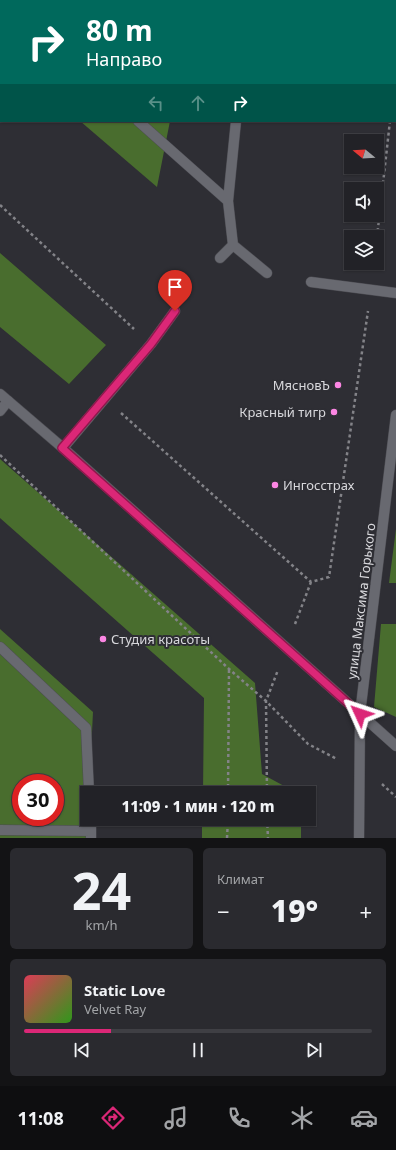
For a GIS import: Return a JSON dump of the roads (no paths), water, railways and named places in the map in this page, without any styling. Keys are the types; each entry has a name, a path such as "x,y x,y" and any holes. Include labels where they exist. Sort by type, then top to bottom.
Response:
{"street":[{"path":"139,122 228,201"},
{"path":"236,122 228,201 233,245 267,273"},
{"path":"220,258 233,245"},
{"path":"310,282 396,293"},
{"path":"62,448 151,344 175,311"},
{"path":"0,411 4,398 396,746"},
{"name":"улица Максима Горького","path":"359,838 360,714 396,420"},
{"path":"0,647 86,728 89,786"},
{"path":"0,830 91,835"}],"place":[{"name":"МясновЪ","path":"338,385"},
{"name":"Красный тигр","path":"334,412"},
{"name":"Ингосстрах","path":"275,485"},
{"name":"Студия красоты","path":"103,639"}]}
